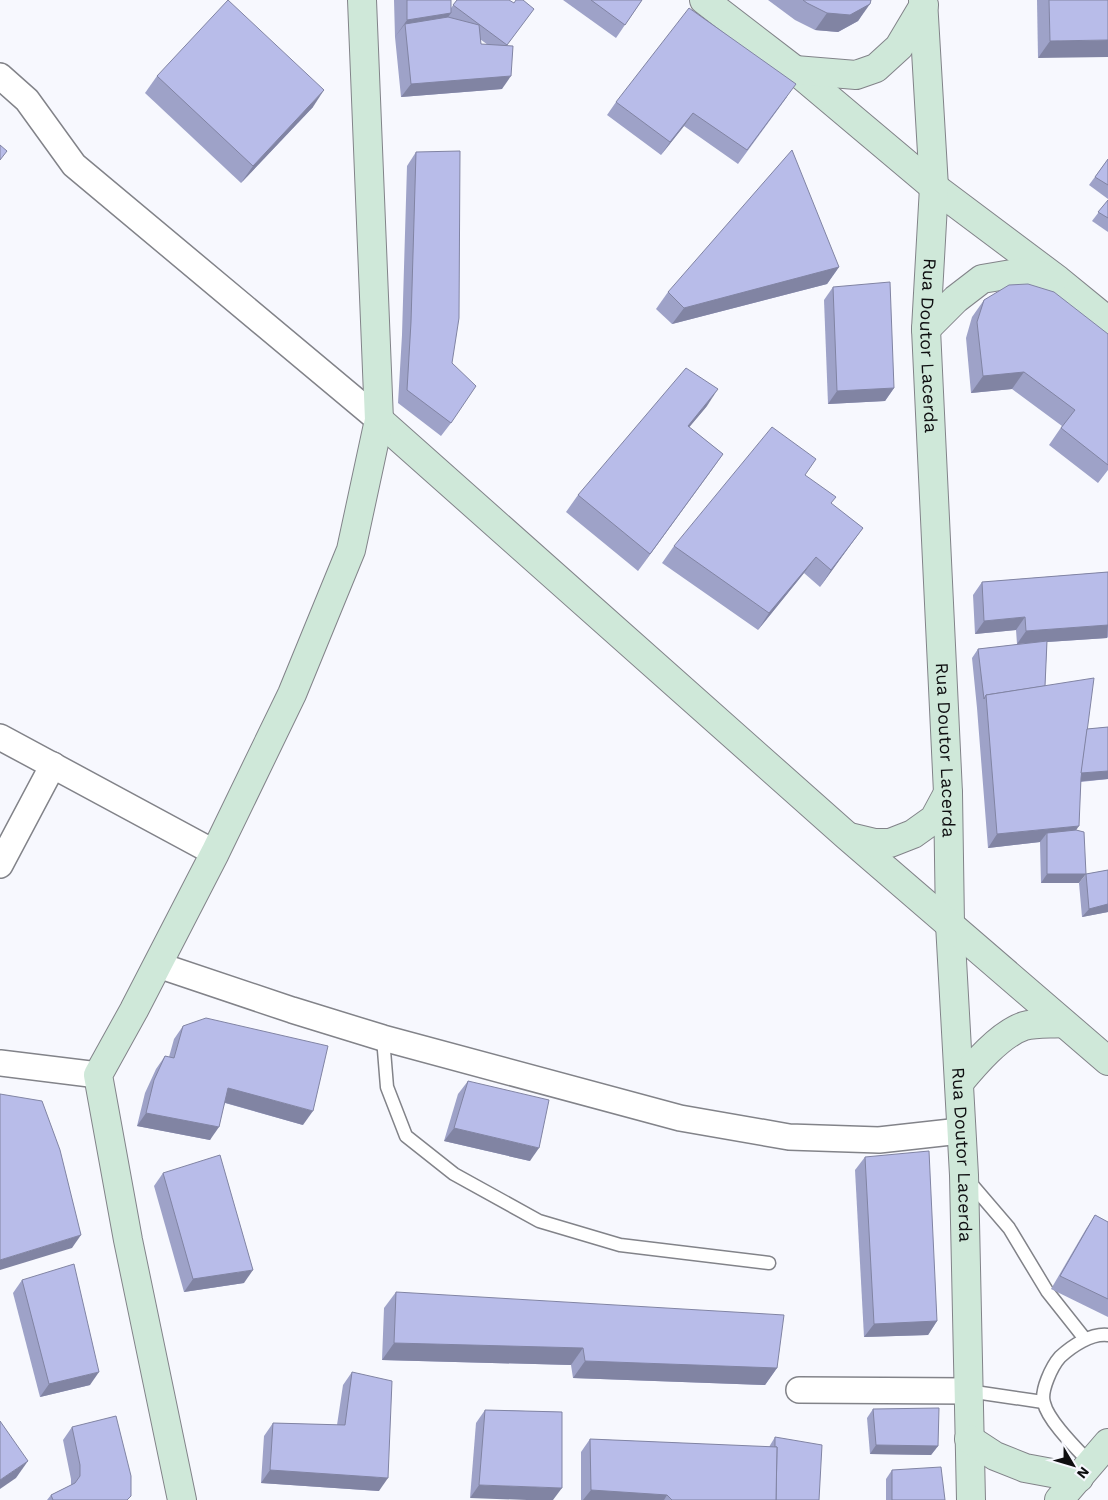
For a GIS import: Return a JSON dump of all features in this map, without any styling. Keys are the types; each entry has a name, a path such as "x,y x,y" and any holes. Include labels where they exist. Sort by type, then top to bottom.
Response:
{"main road":[{"path":"182,1500 128,1240 98,1075 158,965 292,694 351,550 379,420 362,0"},
{"path":"704,0 795,70 934,187 1058,280 1108,321"},
{"path":"795,70 856,76 876,68 899,47 923,3"},
{"name":"Rua Doutor Lacerda","path":"923,3 934,187 926,329 948,793 950,924 960,1131 964,1175 971,1500"},
{"path":"926,329 956,299 982,279 1024,272 1058,280"},
{"path":"379,420 848,836 1108,1061"},
{"path":"848,836 876,843 890,844 913,834 934,819 948,793"},
{"path":"959,1083 981,1057 1001,1039 1024,1026 1063,1023"},
{"path":"970,1439 995,1456 1025,1468 1085,1471"},
{"path":"1059,1500 1108,1443"}],"street":[{"path":"0,76 27,100 74,165 379,420"},
{"path":"0,736 215,853"},
{"path":"0,865 53,765"},
{"path":"158,965 383,1038 680,1118 789,1137 880,1140 960,1131"},
{"path":"0,1063 98,1075"},
{"path":"798,1390 968,1391"}],"lane":[{"path":"383,1038 387,1087 406,1136 454,1174 539,1221 620,1245 769,1264"},
{"path":"964,1175 1008,1228 1047,1291 1085,1339"},
{"path":"1085,1471 1043,1402 1044,1387 1059,1358 1085,1339 1103,1334 1108,1335"},
{"path":"968,1391 1043,1402"}],"building":[{"path":"228,0 324,90 253,166 157,76"},
{"path":"407,0 451,0 451,13 407,20"},
{"path":"457,0 509,0 514,3 516,0 523,0 534,9 507,45 453,5"},
{"path":"591,0 642,0 625,25"},
{"path":"803,0 871,0 870,4 850,15 827,13"},
{"path":"1049,0 1108,0 1108,40 1050,41"},
{"path":"689,8 796,84 747,150 693,113 670,142 616,102"},
{"path":"448,17 479,25 481,44 513,46 511,76 411,84 405,24"},
{"path":"0,145 7,151 0,160"},
{"path":"792,150 839,267 684,308 668,292"},
{"path":"460,151 459,318 452,363 476,386 451,423 407,390 416,152"},
{"path":"1108,159 1108,185 1095,177"},
{"path":"1108,200 1108,218 1098,212"},
{"path":"890,282 894,388 837,391 833,287"},
{"path":"1028,284 1054,292 1108,334 1108,465 1061,428 1075,410 1024,372 983,376 977,322 984,300 1009,285"},
{"path":"686,368 718,389 688,426 723,454 650,554 578,495"},
{"path":"772,427 816,459 805,475 836,497 831,503 863,528 831,570 816,557 769,613 674,546"},
{"path":"1108,572 1108,625 1026,631 1025,617 984,621 982,582"},
{"path":"1047,641 1045,686 986,695 984,699 978,649"},
{"path":"1094,678 1081,778 1079,826 997,834 986,695"},
{"path":"1108,727 1108,771 1081,773 1087,729"},
{"path":"1076,830 1084,832 1086,874 1047,874 1047,833"},
{"path":"1108,870 1108,904 1089,909 1086,874"},
{"path":"206,1018 328,1046 313,1111 228,1088 219,1127 146,1113 154,1080 165,1056 174,1058 183,1026"},
{"path":"468,1081 549,1100 539,1148 454,1128"},
{"path":"0,1094 42,1101 60,1150 81,1235 0,1260"},
{"path":"929,1151 937,1321 874,1324 865,1157"},
{"path":"220,1155 253,1270 193,1279 163,1173"},
{"path":"1095,1215 1108,1222 1108,1299 1060,1276"},
{"path":"74,1264 99,1372 49,1384 22,1280"},
{"path":"396,1292 784,1315 777,1368 585,1361 583,1348 394,1343"},
{"path":"352,1372 392,1381 388,1478 270,1470 273,1423 345,1425"},
{"path":"939,1408 938,1446 876,1445 873,1409"},
{"path":"485,1410 562,1412 562,1488 479,1485"},
{"path":"116,1416 131,1476 131,1496 127,1500 53,1500 51,1495 75,1483 80,1476 80,1465 72,1427"},
{"path":"0,1421 28,1461 0,1480"},
{"path":"775,1437 822,1445 819,1500 776,1500 777,1447 775,1447"},
{"path":"590,1439 777,1447 776,1500 672,1500 667,1495 591,1490"},
{"path":"941,1467 945,1500 892,1500 892,1470"}]}
